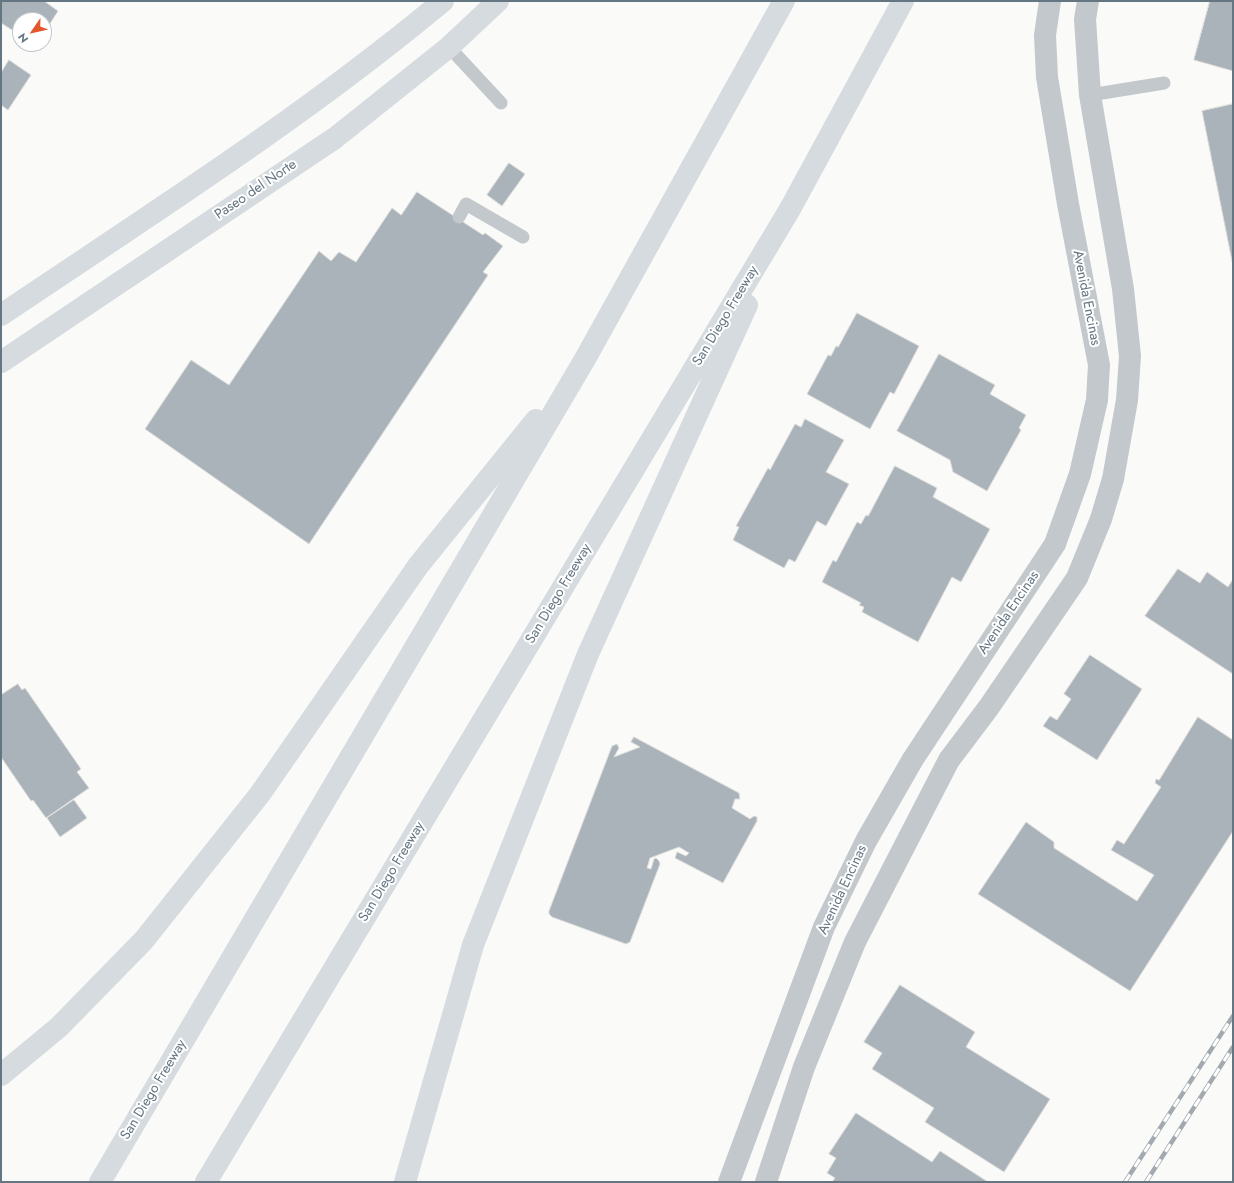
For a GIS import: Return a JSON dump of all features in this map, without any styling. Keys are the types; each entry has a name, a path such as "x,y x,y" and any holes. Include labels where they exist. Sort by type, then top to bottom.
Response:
{"main road":[{"path":"1,315 310,106 380,53 443,1"},
{"name":"Paseo del Norte","path":"1,362 335,138 449,47 498,1"},
{"name":"San Diego Freeway","path":"100,1182 585,359 784,1"},
{"name":"San Diego Freeway","path":"206,1182 790,209 904,1"},
{"path":"405,1182 473,944 592,647 790,209"},
{"path":"1,1075 59,1027 144,940 260,794 418,566 585,359"}],"street":[{"name":"Avenida Encinas","path":"729,1182 824,927 866,841 913,759 1055,544 1080,474 1098,400 1100,365 1068,204 1047,77 1045,35 1050,1"},
{"path":"766,1182 804,1067 856,942 950,760 989,707 1076,578 1101,519 1113,478 1127,400 1130,356 1123,289 1090,95 1086,19 1088,1"}],"lane":[{"path":"449,47 501,103"},
{"path":"1090,95 1164,83"},
{"path":"459,217 466,204 523,237"}],"building":[{"path":"1,1 44,1 58,11 52,20 52,12 12,12 12,30 1,23"},
{"path":"1210,1 1233,1 1233,71 1194,60"},
{"path":"9,60 31,75 8,110 1,105 1,73"},
{"path":"1233,104 1233,266 1202,111"},
{"path":"509,163 525,174 502,206 487,195"},
{"path":"417,192 483,235 485,233 503,246 483,272 488,275 309,544 145,429 191,360 229,385 319,251 331,261 339,252 356,262 392,208 401,215"},
{"path":"857,313 919,346 894,394 890,392 870,429 807,394 828,355 831,356 836,346 838,347"},
{"path":"939,354 995,385 990,394 1026,415 1019,428 1021,430 987,491 953,472 950,460 897,431"},
{"path":"805,419 844,440 826,472 849,484 826,526 817,521 795,562 789,559 784,568 733,540 739,527 736,526 768,468 770,470 795,424 801,427"},
{"path":"895,466 937,488 933,497 990,529 961,582 952,577 918,642 862,612 864,607 859,605 861,603 822,582 833,560 836,562 857,522 861,524 866,515 868,516"},
{"path":"1178,569 1200,583 1207,572 1228,587 1233,579 1233,674 1145,616"},
{"path":"1090,655 1142,689 1097,760 1043,726 1050,716 1057,720 1071,699 1064,694"},
{"path":"18,684 22,690 25,688 81,769 77,772 89,788 46,818 33,800 31,801 1,757 1,695"},
{"path":"1198,717 1233,740 1233,831 1130,991 978,894 1026,822 1054,842 1054,848 1137,901 1154,875 1111,850 1117,840 1124,844 1161,787 1155,783 1156,779 1159,780"},
{"path":"634,737 739,793 740,799 735,799 732,808 750,819 754,816 757,817 757,821 723,883 675,858 677,852 686,856 689,853 679,847 650,858 647,868 651,869 654,859 656,858 660,864 630,942 626,944 552,917 549,914 549,911 612,746 617,744 619,748 614,757 640,747 631,742"},
{"path":"74,800 87,818 60,837 47,818"},
{"path":"900,985 975,1032 966,1047 1050,1099 1004,1172 925,1122 934,1108 872,1069 882,1053 864,1042"},
{"path":"856,1113 932,1162 940,1151 988,1182 832,1182 835,1178 827,1173 836,1158 829,1154"}],"railway":[{"path":"1125,1182 1233,1016"},
{"path":"1146,1182 1233,1047"}]}
